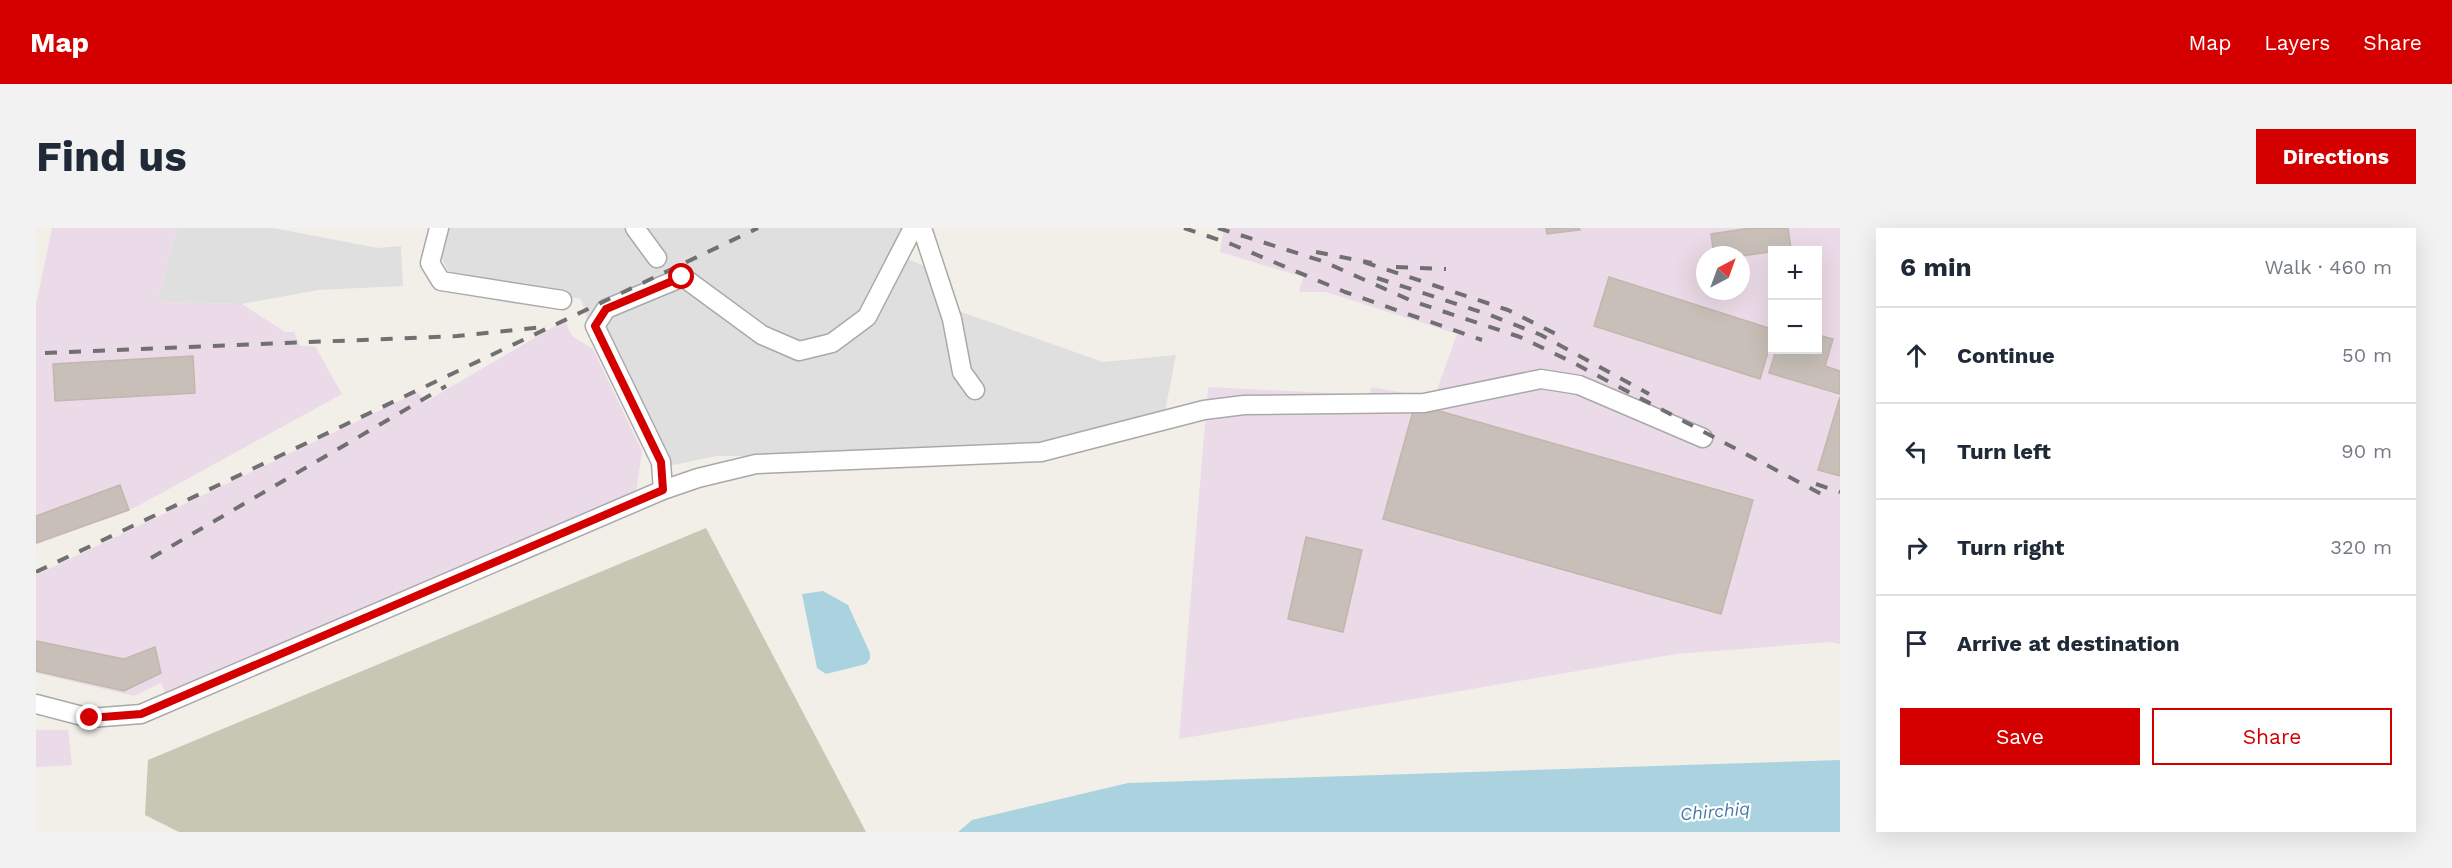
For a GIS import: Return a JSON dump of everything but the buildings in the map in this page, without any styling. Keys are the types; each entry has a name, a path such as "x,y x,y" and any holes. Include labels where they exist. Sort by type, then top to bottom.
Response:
{"street":[{"path":"439,228 430,263 441,281 562,300"},
{"path":"635,228 657,258"},
{"path":"663,490 661,462 595,326 606,309 682,277 762,335 799,351 832,344 867,316 913,228"},
{"path":"922,228 952,319 962,372 975,390"},
{"path":"36,704 90,718 141,714 663,490 698,478 756,464 1041,452 1204,410 1244,405 1424,403 1541,379 1579,385 1703,438"}],"shaded area":[{"path":"52,228 177,228 157,302 242,304 285,332 294,332 300,346 315,346 342,394 134,508 36,545 36,305"},
{"path":"177,228 273,228 378,248 401,246 403,286 318,290 242,304 157,302"},
{"path":"448,228 908,228 908,259 924,266 939,304 1103,362 1176,355 1165,411 1057,442 844,455 716,456 654,469 596,346 581,299 449,272 441,257"},
{"path":"1224,228 1840,228 1840,644 1830,642 1677,654 1179,739 1208,387 1369,395 1371,387 1434,398 1457,334 1326,292 1299,292 1303,277 1220,252"},
{"path":"565,320 572,336 593,349 642,451 636,493 166,694 161,683 134,696 36,673 36,575 418,392 425,402"},
{"path":"706,528 866,832 179,832 145,815 148,760"},
{"path":"36,730 68,730 72,765 36,767"}],"water":[{"path":"823,591 848,605 870,653 870,659 866,664 826,674 817,668 802,594"},
{"name":"Chirchiq","path":"1840,760 1840,832 958,832 972,820 1128,783"}],"railway":[{"path":"36,572 758,228"},
{"path":"1184,228 1231,244 1345,292 1482,340"},
{"path":"1218,228 1322,261 1412,301 1520,337 1570,361 1827,497"},
{"path":"1316,252 1372,263"},
{"path":"1364,262 1508,310 1560,336"},
{"path":"1396,267 1446,269"},
{"path":"1377,278 1490,315 1541,335 1649,394"},
{"path":"45,353 457,336 543,327"},
{"path":"151,558 446,386"},
{"path":"1816,484 1840,492"}],"route":[{"path":"90,718 141,714 663,490 661,462 595,326 606,309 682,277"}]}
